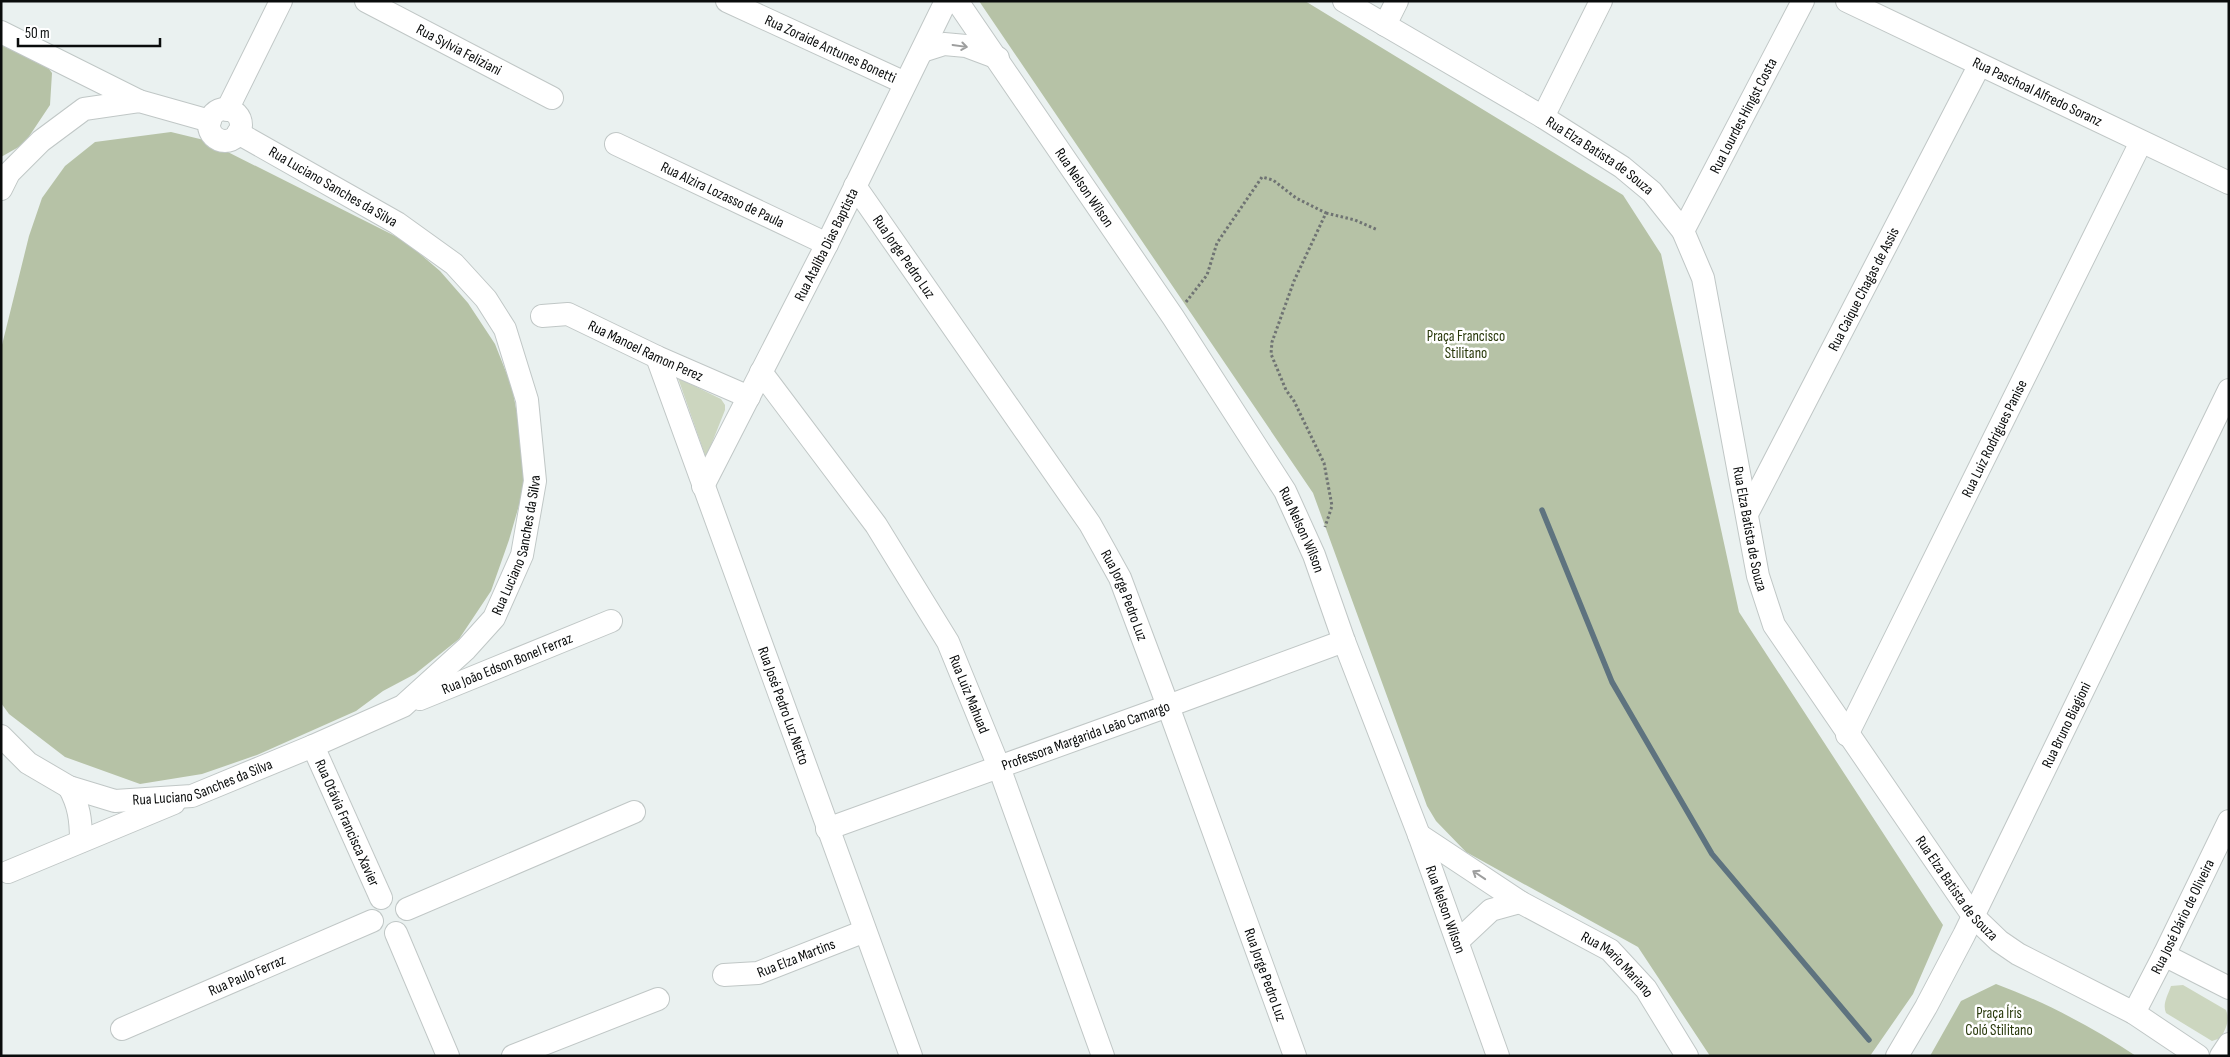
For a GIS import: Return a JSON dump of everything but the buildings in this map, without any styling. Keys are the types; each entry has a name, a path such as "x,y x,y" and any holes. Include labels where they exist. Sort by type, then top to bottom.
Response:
{"street":[{"path":"1,32 139,101 218,115 281,1"},
{"name":"Rua Sylvia Feliziani","path":"366,1 552,98"},
{"name":"Rua Zoraide Antunes Bonetti","path":"727,1 905,83"},
{"name":"Rua Ataliba Dias Baptista","path":"703,486 828,244 946,1"},
{"name":"Rua Nelson Wilson","path":"957,1 998,58 1173,317 1285,491 1314,555 1344,641 1458,940 1498,1056"},
{"name":"Rua Elza Batista de Souza","path":"1344,1 1543,117 1622,167 1652,192 1683,231 1703,278 1748,512 1758,576 1774,625 1847,735 1973,916 1999,941 2018,954 2134,1013 2198,1056"},
{"path":"1385,25 1397,1"},
{"path":"1543,117 1601,1"},
{"name":"Rua Lourdes Hingst Costa","path":"1683,231 1804,1"},
{"name":"Rua Paschoal Alfredo Soranz","path":"1847,1 1979,66 2229,183"},
{"path":"922,51 944,44 966,46 998,58"},
{"name":"Rua Caique Chagas de Assis","path":"1748,512 1979,66"},
{"path":"81,72 84,109"},
{"path":"1,189 9,173 40,141 84,109 139,101"},
{"name":"Rua Luciano Sanches da Silva","path":"1,736 28,763 69,787 115,801 192,796 403,706 466,649 494,618 522,555 535,481 527,400 505,329 486,299 454,264 397,223 238,134 228,141 216,139 209,129 218,115"},
{"name":"Rua Luiz Rodrigues Panise","path":"1847,735 2141,142"},
{"name":"Rua Alzira Lozasso de Paula","path":"616,144 828,244"},
{"name":"Rua Jorge Pedro Luz","path":"855,186 1090,524 1120,578 1295,1056"},
{"name":"Rua Manoel Ramon Perez","path":"542,316 568,314 657,357 750,397"},
{"name":"Rua José Pedro Luz Netto","path":"657,357 911,1056"},
{"name":"Rua Luiz Mahuad","path":"761,372 876,525 948,642 999,767 1104,1056"},
{"name":"Rua Bruno Biagioni","path":"1897,1056 1926,1006 1973,916 2229,390"},
{"name":"Rua João Edson Bonel Ferraz","path":"403,706 611,621"},
{"name":"Professora Margarida Leão Camargo","path":"827,829 1344,641"},
{"name":"Rua Otávia Francisca Xavier","path":"313,746 381,898"},
{"path":"69,787 77,802 81,817 81,841"},
{"path":"8,872 192,796"},
{"path":"407,909 634,812"},
{"name":"Rua José Dário de Oliveira","path":"2134,1013 2229,821"},
{"name":"Rua Mario Mariano","path":"1419,836 1520,902 1610,950 1646,989 1687,1056"},
{"path":"393,897 399,899 407,909 408,920 401,930 396,932 384,933 372,921 374,906 381,898 393,897"},
{"path":"1458,940 1492,910 1520,902"},
{"name":"Rua Paulo Ferraz","path":"122,1029 372,921"},
{"name":"Rua Elza Martins","path":"724,975 758,973 865,931"},
{"path":"396,932 448,1056"},
{"path":"2164,955 2229,988"},
{"path":"513,1056 658,999"},
{"path":"2222,1056 2229,1044"}],"path":[{"path":"1173,317 1207,275 1217,243 1262,177 1273,180 1296,198 1326,213 1355,220 1378,230"},
{"path":"1314,555 1332,506 1324,463 1294,402 1286,390 1271,354 1272,342 1294,281 1326,213"}],"green space":[{"name":"Praça Francisco Stilitano","path":"979,1 1305,1 1623,195 1661,254 1739,612 1943,925 1913,994 1870,1056 1710,1056 1638,947 1466,852 1436,821 1427,806 1313,493"},
{"path":"1,34 33,48 52,73 50,105 24,144 1,157"},
{"path":"171,132 204,140 405,241 440,271 468,303 495,344 512,387 521,435 524,488 509,540 491,591 459,639 415,674 383,691 356,711 257,755 202,774 140,784 65,757 9,714 1,703 1,349 29,236 42,198 65,166 95,142"},
{"path":"678,378 721,399 725,405 725,410 706,458"},
{"name":"Praça Íris Coló Stilitano","path":"1996,984 2068,1016 2136,1056 1930,1056 1961,1001"},
{"path":"2183,985 2226,1010 2226,1028 2221,1038 2212,1041 2166,1013 2165,1003 2171,986"}],"waterway":[{"path":"1542,510 1612,682 1712,854 1869,1040"}]}
